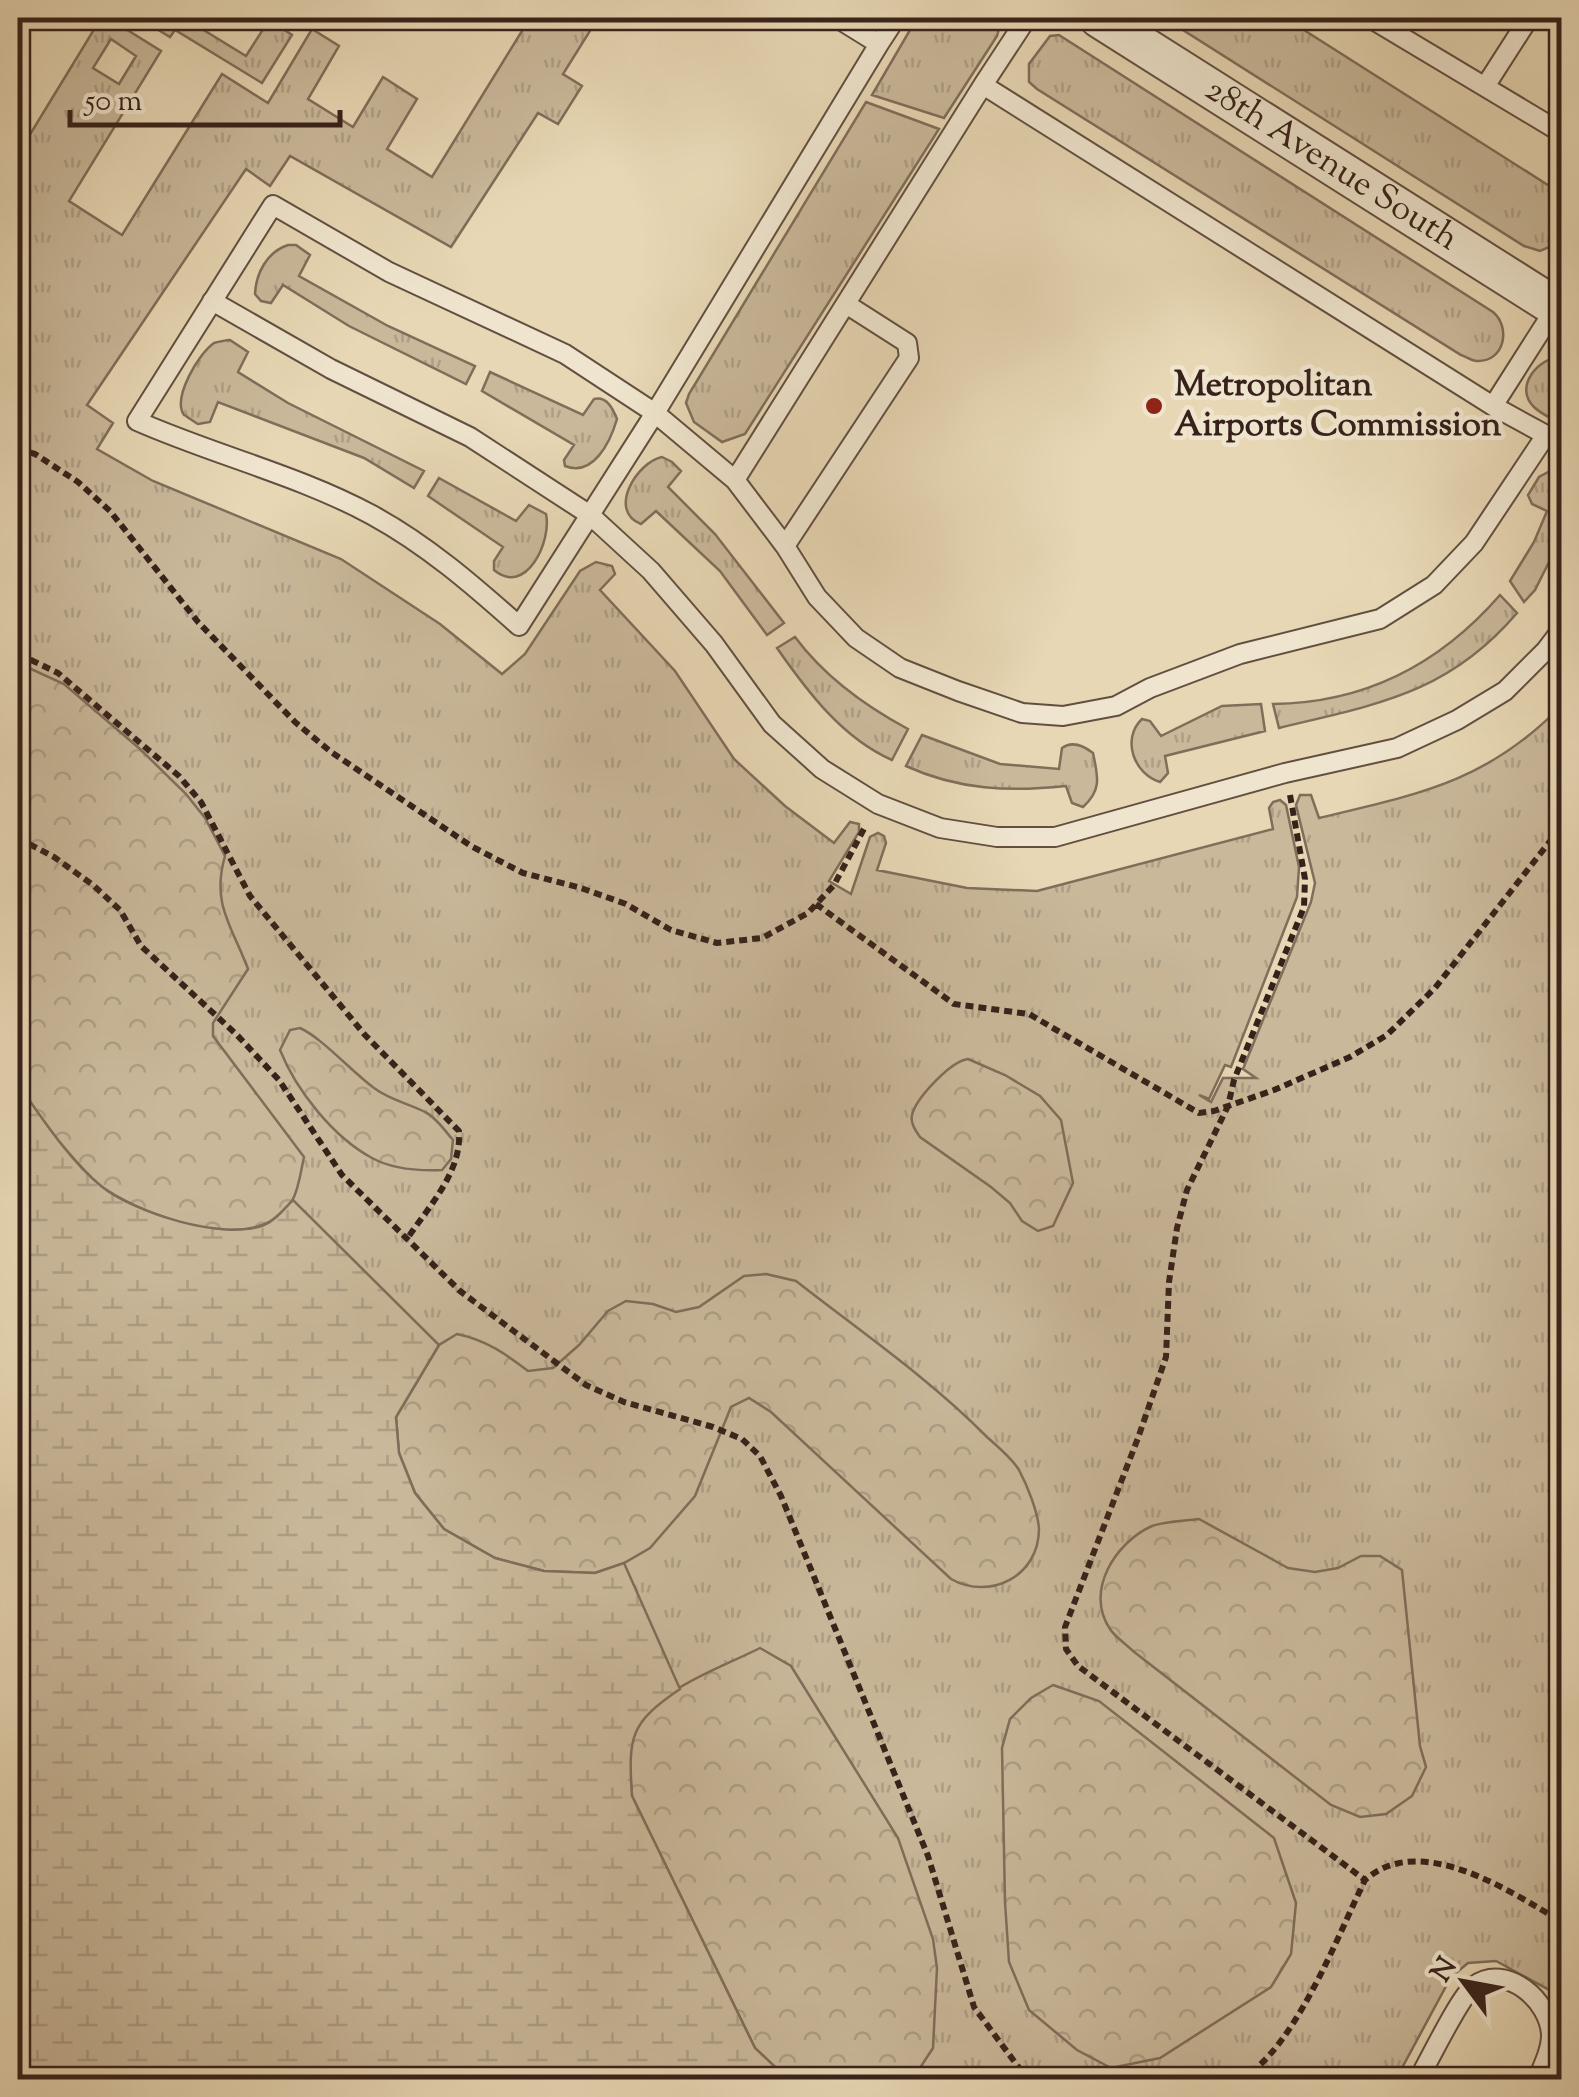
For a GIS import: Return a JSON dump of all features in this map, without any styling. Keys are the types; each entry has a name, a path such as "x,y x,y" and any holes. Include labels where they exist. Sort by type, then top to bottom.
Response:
{"street":[{"name":"28th Avenue South","path":"1099,18 1560,306"}],"lane":[{"path":"837,18 880,44"},
{"path":"896,18 655,413 519,626 447,562 373,516 318,490 137,422 273,205 388,272 565,354 655,413 735,480 785,546 817,597 856,638 900,668 1022,713 1064,716 1116,706 1150,688 1240,654 1380,618 1434,585 1474,543 1554,440 1493,406 983,86"},
{"path":"735,480 1027,18"},
{"path":"1370,18 1562,133"},
{"path":"1486,85 1528,18"},
{"path":"1553,18 1562,23"},
{"path":"212,301 331,369 470,437 590,515 652,571 714,644 772,724 822,768 878,804 940,828 998,837 1055,837 1285,773 1397,748 1457,720 1505,691 1562,629"},
{"path":"785,546 909,358 906,343 846,304"},
{"path":"1493,406 1560,306"},
{"path":"1418,2080 1472,1987 1494,1976 1511,1980 1536,2000 1551,2030 1550,2046 1537,2080"}],"path":[{"path":"18,449 35,454 78,482 110,511 198,622 295,722 331,752 471,846 523,873 626,904 671,930 717,942 762,938 808,913 834,885 878,804"},
{"path":"18,658 32,660 58,673 179,776 202,802 250,896 365,1034 459,1131 460,1150 450,1175 407,1239"},
{"path":"1285,773 1305,878 1304,906 1234,1080 1228,1106 1188,1190 1177,1228 1169,1282 1166,1357 1065,1627 1066,1649 1078,1666 1365,1880"},
{"path":"816,904 954,1004 1028,1014 1199,1113 1274,1090 1387,1035 1435,988 1562,826"},
{"path":"18,838 54,857 120,910 142,946 280,1080 342,1175 460,1291 586,1385 624,1402 713,1427 742,1439 760,1456 781,1496 928,1856 974,2007 1028,2080"},
{"path":"1240,2080 1258,2070 1289,2031 1365,1880 1378,1869 1418,1860 1446,1865 1517,1896 1562,1922"}],"green space":[{"path":"101,18 108,18 161,51 69,201 122,235 222,74 268,103 312,29 339,46 308,99 353,127 383,77 417,99 387,149 432,177 530,18 598,18 563,74 582,86 558,124 538,113 451,247 290,156 270,186 246,169 87,405 113,423 97,449 153,481 341,559 440,624 502,674 525,654 580,571 596,562 612,566 615,574 600,590 675,671 734,759 785,806 834,843 850,822 859,824 859,832 829,881 851,894 870,837 878,833 886,843 877,870 967,888 1037,891 1273,829 1269,808 1280,800 1286,805 1299,867 1297,897 1231,1067 1225,1065 1209,1099 1199,1095 1211,1102 1223,1078 1256,1078 1243,1069 1311,902 1315,883 1296,805 1300,795 1311,795 1319,818 1450,782 1506,752 1561,706 1561,2003 1553,1992 1496,1961 1468,1963 1451,1977 1396,2079 674,2079 18,1173 18,154","holes":["111,39 136,56 119,84 93,68"]},
{"path":"139,18 184,18 246,56 269,20 292,35 262,83 175,30 170,37"},
{"path":"917,18 1002,18 997,36 944,118 872,95"},
{"path":"1164,18 1285,18 1551,187 1561,172 1561,242 1540,251 1524,246"},
{"path":"1059,35 1493,312 1502,326 1499,350 1486,360 1475,361 1461,355 1037,89 1029,82 1029,64 1050,36"},
{"path":"866,102 939,129 745,434 722,442 694,422 686,403 689,394"},
{"path":"296,245 310,255 299,276 388,326 475,366 466,384 349,326 283,285 271,303 261,301 255,294 260,271 274,253"},
{"path":"230,340 248,352 238,372 288,403 424,471 414,488 364,458 218,402 210,422 198,424 184,415 184,387 195,366 214,343"},
{"path":"1562,357 1561,424 1534,407 1526,391 1537,368"},
{"path":"490,372 583,415 594,399 606,401 617,419 599,456 584,467 565,466 564,460 574,445 482,391"},
{"path":"662,457 681,471 668,487 715,534 784,623 767,635 720,571 656,511 641,524 631,518 626,509 629,488 643,468"},
{"path":"1550,471 1561,473 1561,538 1535,590 1524,602 1510,581 1547,511 1532,504 1528,495 1539,477"},
{"path":"439,478 516,521 529,505 546,514 541,551 526,571 506,576 494,570 494,561 503,547 428,496"},
{"path":"1500,595 1517,613 1491,640 1437,679 1379,702 1279,728 1273,704 1339,696 1398,675 1452,641"},
{"path":"795,637 846,689 908,729 892,760 842,726 801,681 777,648"},
{"path":"18,663 64,684 140,749 186,794 205,818 225,856 222,902 248,969 213,1023 213,1036 304,1157 292,1201 276,1218 254,1228 229,1230 174,1220 105,1189 72,1156 18,1084 18,849 29,831 18,826"},
{"path":"1261,704 1265,731 1165,756 1168,773 1160,782 1143,772 1133,755 1132,736 1142,719 1150,721 1161,736 1222,706"},
{"path":"922,735 1000,764 1059,769 1062,748 1078,745 1093,753 1096,789 1083,807 1072,803 1066,786 1004,789 945,780 906,766"},
{"path":"300,1028 380,1092 437,1121 453,1140 451,1159 442,1170 380,1162 330,1125 306,1096 280,1050 290,1030"},
{"path":"968,1059 1040,1096 1061,1120 1073,1183 1053,1226 1038,1231 1022,1221 1010,1203 920,1137 914,1127 912,1115 927,1090 953,1066"},
{"path":"18,1084 78,1164 101,1186 135,1206 204,1227 247,1229 268,1223 293,1200 439,1345 396,1417 399,1453 415,1493 444,1529 495,1558 544,1571 595,1573 624,1563 680,1689 651,1712 636,1733 631,1759 632,1796 755,2048 788,2079 18,2079"},
{"path":"766,1274 796,1281 918,1375 1013,1461 1029,1491 1039,1529 1031,1560 1021,1571 1010,1580 981,1587 951,1579 771,1412 749,1398 731,1407 695,1496 650,1548 595,1573 544,1571 495,1558 444,1529 415,1493 399,1453 396,1417 439,1345 457,1334 495,1348 528,1371 553,1368 608,1311 626,1301 676,1312 699,1307 744,1276"},
{"path":"1199,1519 1288,1568 1315,1572 1338,1568 1361,1556 1380,1556 1402,1570 1420,1746 1426,1767 1412,1796 1386,1814 1360,1817 1331,1805 1112,1632 1101,1599 1102,1584 1116,1556 1152,1526"},
{"path":"760,1648 791,1666 898,1838 933,1939 937,1968 933,2048 908,2080 788,2080 755,2048 632,1796 630,1749 643,1718 689,1682"},
{"path":"1053,1685 1099,1701 1274,1838 1296,1903 1291,1954 1271,1987 1160,2058 1111,2068 1077,2050 1029,2010 1009,1962 1002,1748 1010,1719 1031,1698"}],"place":[{"name":"Metropolitan Airports Commission","path":"1154,406"}]}
